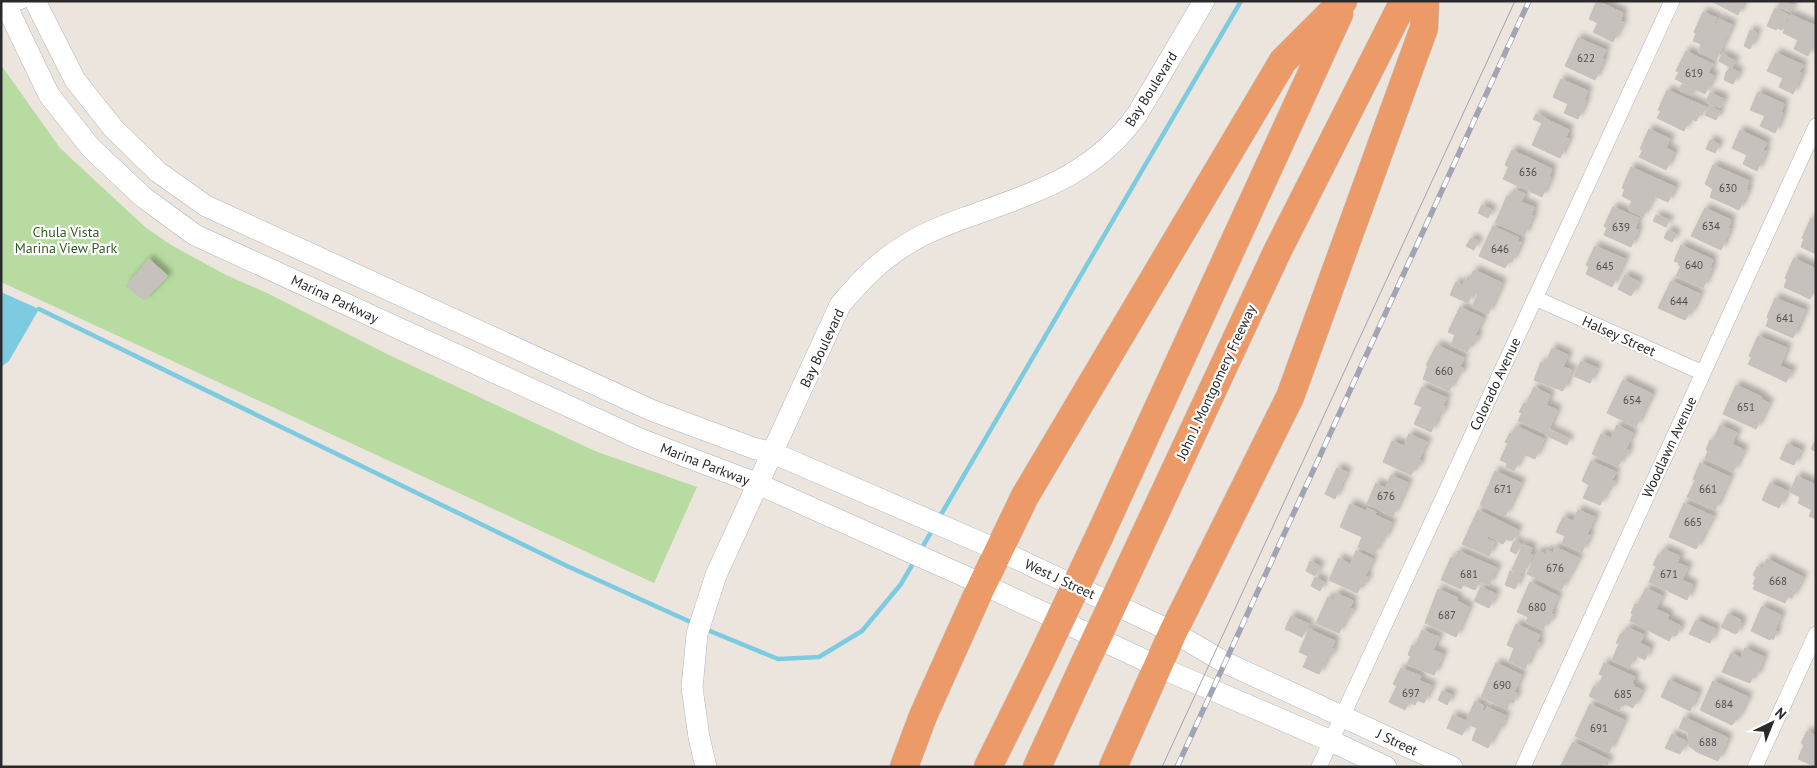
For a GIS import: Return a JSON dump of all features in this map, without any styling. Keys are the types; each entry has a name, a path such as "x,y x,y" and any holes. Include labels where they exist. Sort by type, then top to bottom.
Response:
{"highway":[{"path":"988,767 1099,537 1344,1"},
{"path":"904,767 923,716 982,584 1025,496 1283,62 1344,1"},
{"name":"John J. Montgomery Freeway","path":"1037,767 1277,252 1404,1"},
{"path":"1114,767 1173,632 1290,397 1424,28 1425,1"}],"main road":[{"path":"35,1 75,80 112,128 158,172 206,206 651,410 753,448 773,452"},
{"name":"Bay Boulevard","path":"706,767 698,737 692,688 697,634 705,606 716,575 840,306 863,278 914,239 945,225 1047,188 1079,170 1109,147 1129,126 1204,1"},
{"name":"Marina Parkway","path":"8,5 49,95 91,148 143,197 195,235 640,439 758,484"},
{"name":"West J Street","path":"773,452 998,550 1173,632 1224,662 1342,716"},
{"path":"758,484 982,584 1159,667 1331,741"},
{"name":"J Street","path":"1342,716 1452,767"},
{"name":"J Street","path":"1331,741 1386,767"}],"street":[{"name":"Colorado Avenue","path":"1319,767 1672,1"},
{"name":"Woodlawn Avenue","path":"1523,767 1816,126"},
{"name":"Halsey Street","path":"1535,298 1703,373"},
{"path":"1754,767 1816,634"}],"green space":[{"name":"Chula Vista Marina View Park","path":"1,65 60,148 145,227 171,245 226,275 269,294 389,355 595,451 697,487 654,583 1,282"}],"water":[{"path":"1,292 39,309 9,361 1,367"}],"building":[{"path":"1597,1 1623,13 1620,21 1623,22 1613,42 1593,32 1598,23 1589,19"},
{"path":"1711,1 1744,1 1738,15"},
{"path":"1781,1 1793,5 1790,12 1778,7"},
{"path":"1775,8 1789,15 1785,23 1787,24 1791,15 1816,26 1814,35 1816,38 1808,56 1794,49 1798,40 1783,33 1785,28 1782,30 1777,28 1776,30 1767,26"},
{"path":"1703,12 1717,18 1714,26 1716,26 1719,19 1732,25 1716,60 1698,52 1701,44 1693,41 1696,33 1694,32"},
{"path":"1750,30 1757,33 1750,49 1744,46"},
{"path":"1578,38 1606,50 1595,80 1565,66"},
{"path":"1686,51 1713,64 1708,73 1714,76 1705,94 1675,79 1679,72 1676,71"},
{"path":"1776,53 1803,65 1799,72 1802,73 1793,94 1779,87 1783,78 1767,71"},
{"path":"1722,54 1735,61 1731,68 1719,61"},
{"path":"1730,68 1739,72 1733,84 1724,80 1726,72"},
{"path":"1561,79 1588,91 1578,119 1564,113 1568,104 1553,97"},
{"path":"1682,84 1695,90 1692,96 1679,90"},
{"path":"1667,90 1706,107 1696,121 1691,119 1693,116 1691,115 1684,131 1657,118 1661,111 1658,110"},
{"path":"1758,92 1784,104 1781,112 1783,113 1775,133 1760,126 1765,116 1750,110"},
{"path":"1710,93 1724,99 1720,108 1706,102"},
{"path":"1710,106 1720,111 1716,120 1705,115"},
{"path":"1536,114 1569,130 1566,137 1569,139 1560,158 1532,145 1542,123 1533,119"},
{"path":"1649,129 1670,139 1666,148 1674,152 1666,170 1639,157 1643,150 1640,149"},
{"path":"1740,130 1767,143 1763,150 1766,151 1757,171 1743,164 1747,155 1732,148"},
{"path":"1710,140 1719,144 1715,153 1706,149"},
{"path":"1512,150 1552,169 1549,176 1551,177 1542,197 1503,179 1509,167 1505,165"},
{"path":"1713,165 1749,181 1746,189 1748,190 1739,210 1710,197 1713,189 1705,184"},
{"path":"1631,167 1675,187 1668,202 1654,196 1643,217 1628,210 1632,201 1622,196 1625,189 1622,188"},
{"path":"1514,189 1525,194 1521,202 1534,207 1531,215 1533,216 1524,236 1495,223 1507,196 1511,197"},
{"path":"1482,205 1492,210 1488,218 1478,213"},
{"path":"1613,207 1639,218 1635,228 1638,230 1631,247 1604,235 1607,228 1604,226"},
{"path":"1705,208 1731,220 1728,228 1730,229 1721,250 1691,236"},
{"path":"1656,215 1669,220 1666,227 1653,221"},
{"path":"1811,218 1816,220 1816,254 1801,247 1804,239 1802,238"},
{"path":"1493,226 1519,238 1518,241 1521,242 1512,262 1509,261 1505,268 1479,256"},
{"path":"1668,230 1676,234 1672,242 1664,238"},
{"path":"1471,238 1478,241 1474,250 1466,246"},
{"path":"1681,245 1713,260 1710,267 1712,268 1703,288 1676,276 1681,266 1674,261"},
{"path":"1595,246 1625,259 1612,287 1586,274 1589,267 1586,265"},
{"path":"1794,258 1816,269 1816,287 1810,299 1784,287 1787,279 1785,278"},
{"path":"149,259 168,276 144,300 126,286"},
{"path":"1474,270 1502,283 1488,314 1472,307 1478,294 1473,292 1468,303 1450,295 1456,282 1462,285 1465,280 1469,281"},
{"path":"1625,275 1639,282 1631,296 1618,289"},
{"path":"1671,281 1700,294 1691,314 1689,313 1685,320 1658,308"},
{"path":"1775,298 1805,310 1793,338 1766,326 1769,318 1767,317"},
{"path":"1460,307 1483,318 1475,335 1478,336 1473,346 1471,345 1467,352 1451,345 1455,335 1448,332"},
{"path":"1758,336 1787,348 1780,366 1792,371 1786,382 1748,364 1752,357 1749,356"},
{"path":"1437,345 1464,358 1460,366 1463,368 1460,376 1457,375 1449,391 1423,379 1428,366 1426,365"},
{"path":"1552,348 1568,355 1563,367 1572,370 1563,391 1534,380 1541,362 1545,364"},
{"path":"1581,361 1597,368 1590,383 1574,376"},
{"path":"1623,380 1652,394 1636,427 1607,413"},
{"path":"1736,385 1762,397 1761,399 1769,403 1756,429 1723,414"},
{"path":"1422,387 1447,398 1443,405 1445,406 1441,416 1439,415 1431,432 1414,424 1422,407 1414,404"},
{"path":"1534,387 1550,395 1546,405 1557,410 1547,434 1518,421 1522,413 1519,412 1524,403 1526,404"},
{"path":"1617,425 1633,433 1626,449 1629,450 1624,460 1621,459 1618,467 1592,454 1601,434 1611,438"},
{"path":"1720,425 1737,433 1732,444 1744,450 1733,472 1705,458 1710,440 1713,441"},
{"path":"1516,426 1544,439 1535,459 1523,454 1514,471 1506,467 1507,463 1500,460 1508,443 1505,442"},
{"path":"1550,430 1569,439 1567,445 1547,436"},
{"path":"1409,434 1427,442 1419,459 1421,460 1417,469 1415,468 1411,475 1383,462 1392,441 1404,446"},
{"path":"1816,439 1816,452 1811,449"},
{"path":"1787,444 1801,450 1794,465 1780,459"},
{"path":"1591,461 1616,472 1612,480 1615,481 1611,490 1608,489 1600,505 1583,498 1589,485 1582,481"},
{"path":"1700,463 1730,477 1715,510 1687,497 1695,481 1693,479"},
{"path":"1337,468 1347,472 1335,499 1325,494"},
{"path":"1495,471 1521,483 1505,516 1480,505"},
{"path":"1391,475 1408,483 1393,516 1367,504 1376,483 1385,488"},
{"path":"1797,476 1816,485 1816,519 1809,516 1812,510 1798,503 1800,497 1790,492"},
{"path":"1770,483 1787,491 1779,508 1762,500"},
{"path":"1684,503 1713,516 1696,549 1669,537"},
{"path":"1350,504 1366,511 1367,508 1376,512 1375,515 1392,523 1384,540 1382,539 1374,554 1358,547 1362,537 1340,527"},
{"path":"1478,510 1518,530 1512,541 1506,539 1503,544 1488,536 1487,539 1495,542 1489,556 1462,544"},
{"path":"1578,510 1595,517 1587,534 1590,535 1582,552 1562,543 1565,536 1556,532 1563,517 1573,521"},
{"path":"1514,541 1521,544 1516,554 1510,551"},
{"path":"1523,544 1532,548 1530,554 1533,555 1527,568 1524,566 1521,574 1512,570"},
{"path":"1555,547 1579,558 1561,590 1527,574 1538,551 1545,554 1547,550 1553,553"},
{"path":"1663,549 1680,556 1677,563 1688,567 1682,580 1693,585 1687,600 1649,582 1656,566 1653,565"},
{"path":"1356,551 1373,559 1365,576 1368,577 1363,587 1361,586 1357,593 1329,580 1339,558 1350,564"},
{"path":"1458,551 1497,568 1489,585 1479,581 1475,590 1463,585 1461,589 1441,580 1451,557 1455,559"},
{"path":"1767,559 1803,577 1792,598 1788,596 1785,603 1753,589 1756,577 1753,575 1757,567 1762,569"},
{"path":"1310,561 1320,566 1315,576 1306,571"},
{"path":"1510,571 1521,576 1515,589 1505,585"},
{"path":"1315,577 1324,582 1320,591 1311,586"},
{"path":"1530,582 1558,596 1549,624 1546,623 1543,630 1526,622 1528,617 1517,612"},
{"path":"1481,587 1496,594 1489,608 1474,601"},
{"path":"1646,588 1662,596 1656,609 1669,615 1667,619 1681,626 1676,636 1672,635 1669,641 1630,621 1635,604 1637,605"},
{"path":"1438,589 1458,598 1457,601 1469,607 1456,637 1425,623"},
{"path":"1336,593 1353,601 1350,608 1353,609 1348,619 1346,618 1339,633 1316,623 1328,597 1333,600"},
{"path":"1762,606 1781,615 1773,640 1751,631"},
{"path":"1728,614 1741,620 1740,622 1742,623 1735,634 1721,627"},
{"path":"1291,616 1309,624 1302,637 1285,629"},
{"path":"1696,620 1716,629 1710,643 1689,634"},
{"path":"1516,624 1540,635 1537,641 1540,643 1535,652 1533,651 1525,669 1509,661 1514,648 1507,645"},
{"path":"1627,627 1644,635 1640,643 1650,648 1645,660 1635,655 1629,668 1612,660 1619,644 1616,643 1621,633 1624,634"},
{"path":"1309,629 1335,641 1332,648 1334,649 1319,674 1303,667 1308,656 1299,652"},
{"path":"1422,630 1439,637 1433,650 1443,654 1434,675 1407,664 1411,656 1408,655 1412,645 1415,646"},
{"path":"1745,648 1764,657 1756,677 1753,676 1750,683 1722,672 1731,653 1741,658"},
{"path":"1496,663 1522,675 1514,692 1517,693 1513,703 1510,701 1507,709 1481,697"},
{"path":"1604,663 1635,677 1632,683 1634,684 1633,686 1642,690 1633,708 1625,704 1621,706 1619,711 1589,696 1594,686 1597,688 1603,676 1599,674"},
{"path":"1401,668 1421,676 1419,680 1432,686 1424,703 1417,700 1415,705 1409,702 1405,710 1389,702 1397,686 1393,684"},
{"path":"1669,680 1698,693 1690,711 1661,697"},
{"path":"1713,681 1748,697 1737,720 1732,725 1700,710"},
{"path":"1442,691 1452,695 1447,705 1438,700"},
{"path":"1475,701 1484,706 1482,710 1485,711 1487,707 1506,716 1499,732 1496,731 1488,748 1472,740 1477,728 1468,724 1462,735 1447,728 1453,715 1466,721"},
{"path":"1590,704 1624,720 1609,752 1575,736"},
{"path":"1684,717 1728,738 1718,761 1697,752 1689,746 1688,732 1679,728"},
{"path":"1807,731 1816,736 1816,767 1798,759 1804,745 1801,743"},
{"path":"1672,734 1686,741 1680,754 1665,748"},
{"path":"1573,742 1609,760 1607,765 1601,764 1607,767 1588,767 1583,764 1582,767 1560,767"}],"waterway":[{"path":"939,518 1241,1"},
{"path":"39,309 567,566 695,624"},
{"path":"920,551 933,529"},
{"path":"705,629 778,659 819,657 862,631 901,584 915,560"}],"tram line":[{"path":"1162,767 1515,1"}],"railway":[{"path":"1177,767 1529,1"}]}
